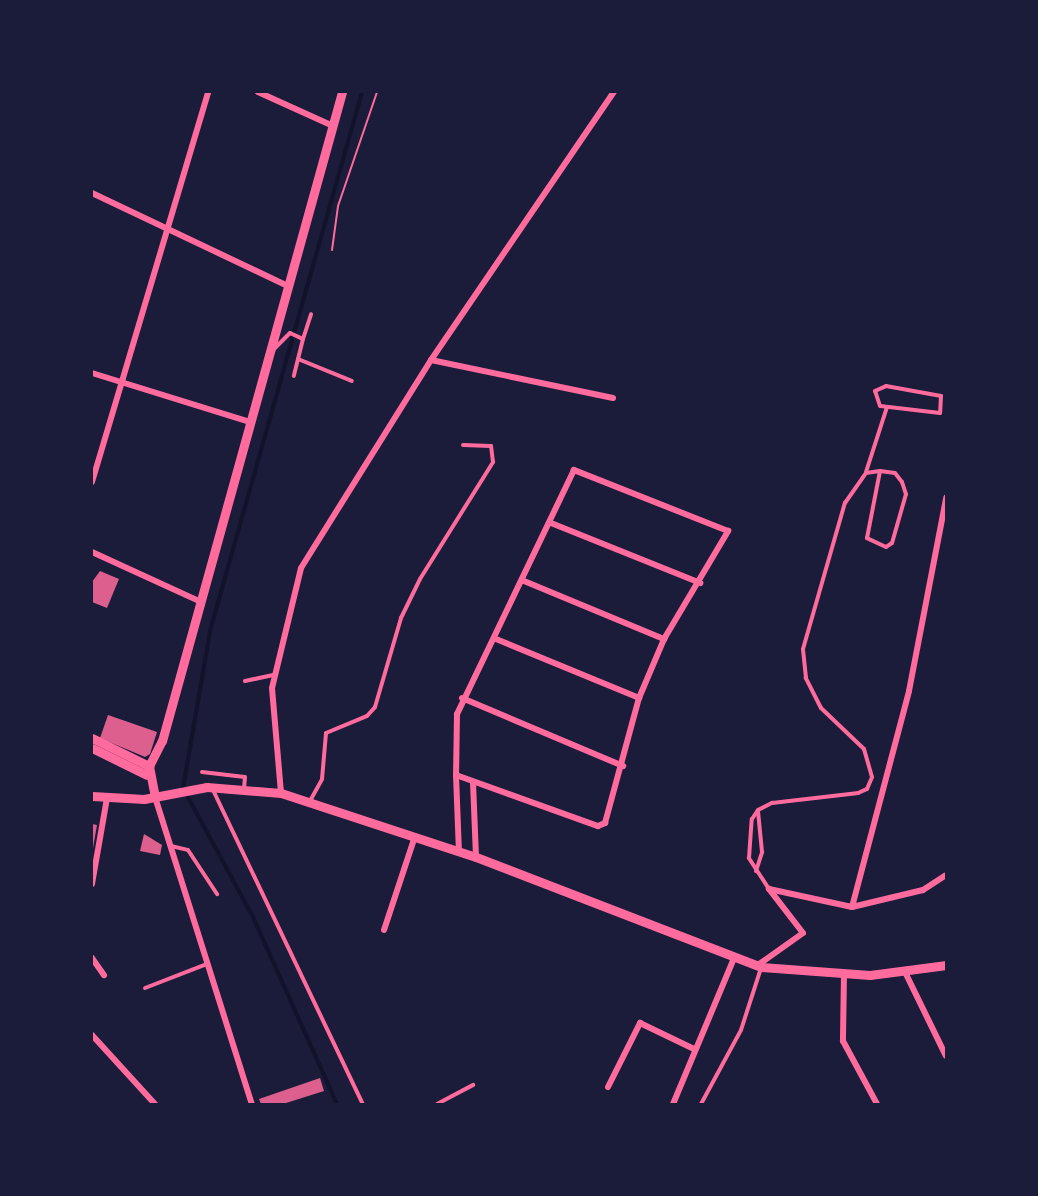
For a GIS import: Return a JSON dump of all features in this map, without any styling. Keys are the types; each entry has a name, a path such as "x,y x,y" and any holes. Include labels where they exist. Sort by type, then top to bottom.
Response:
{"street":[{"path":"92,482 119,384 208,92"},
{"path":"258,92 331,125"},
{"path":"252,1104 148,770 162,741 286,285 342,92"},
{"path":"281,793 272,703 274,675 293,590 307,555 431,360 614,92"},
{"path":"92,193 286,285"},
{"path":"431,360 613,398"},
{"path":"92,373 119,384 250,422"},
{"path":"456,775 601,826 623,765 639,698 664,639 700,583 728,531 580,468 574,470 496,639 462,698 456,775 459,852"},
{"path":"852,907 909,691 946,498"},
{"path":"551,523 700,583"},
{"path":"92,552 199,602"},
{"path":"524,581 664,639"},
{"path":"496,639 639,698"},
{"path":"462,698 623,765"},
{"path":"92,738 148,770"},
{"path":"92,748 148,770"},
{"path":"473,782 476,857"},
{"path":"92,796 155,797 173,793 244,789 281,793 476,857 759,966 844,974 905,972 946,965"},
{"path":"92,884 107,798"},
{"path":"384,930 415,836"},
{"path":"769,889 852,907 923,890 946,875"},
{"path":"759,966 803,933 769,889"},
{"path":"92,958 104,975"},
{"path":"673,1104 694,1049 734,958"},
{"path":"905,972 946,1056"},
{"path":"844,974 843,1041 877,1104"},
{"path":"608,1087 640,1023 694,1049"},
{"path":"92,1035 155,1104"}],"lane":[{"path":"294,376 301,338 311,314"},
{"path":"267,357 290,333 301,338"},
{"path":"298,359 352,381"},
{"path":"879,387 943,398 936,414 886,407 875,402 879,387"},
{"path":"769,889 756,871 748,845 758,810 772,803 858,793 867,789 872,777 864,749 821,708 806,678 803,649 845,503 866,473 886,407"},
{"path":"310,801 322,779 326,733 367,716 375,707 401,618 420,579 493,462 491,446 463,445"},
{"path":"866,473 880,471 895,473 906,494 896,534 886,547 867,538 866,528 880,471"},
{"path":"244,681 274,675"},
{"path":"202,772 244,777 244,789"},
{"path":"208,790 363,1104"},
{"path":"756,871 762,830 758,810"},
{"path":"171,846 188,850 217,894"},
{"path":"145,988 207,964"},
{"path":"701,1104 741,1029 759,966"},
{"path":"437,1104 473,1085"}],"path":[{"path":"332,250 338,206 377,92"}],"building":[{"path":"100,571 119,579 107,608 92,602 92,582"},
{"path":"108,715 157,732 150,754 145,757 100,738"},
{"path":"92,824 97,825 93,848 92,848"},
{"path":"144,834 162,845 160,855 140,851"},
{"path":"320,1078 324,1091 283,1104 261,1104 259,1099"}],"waterway":[{"path":"337,1104 253,917 183,788 210,631 362,92"}]}
